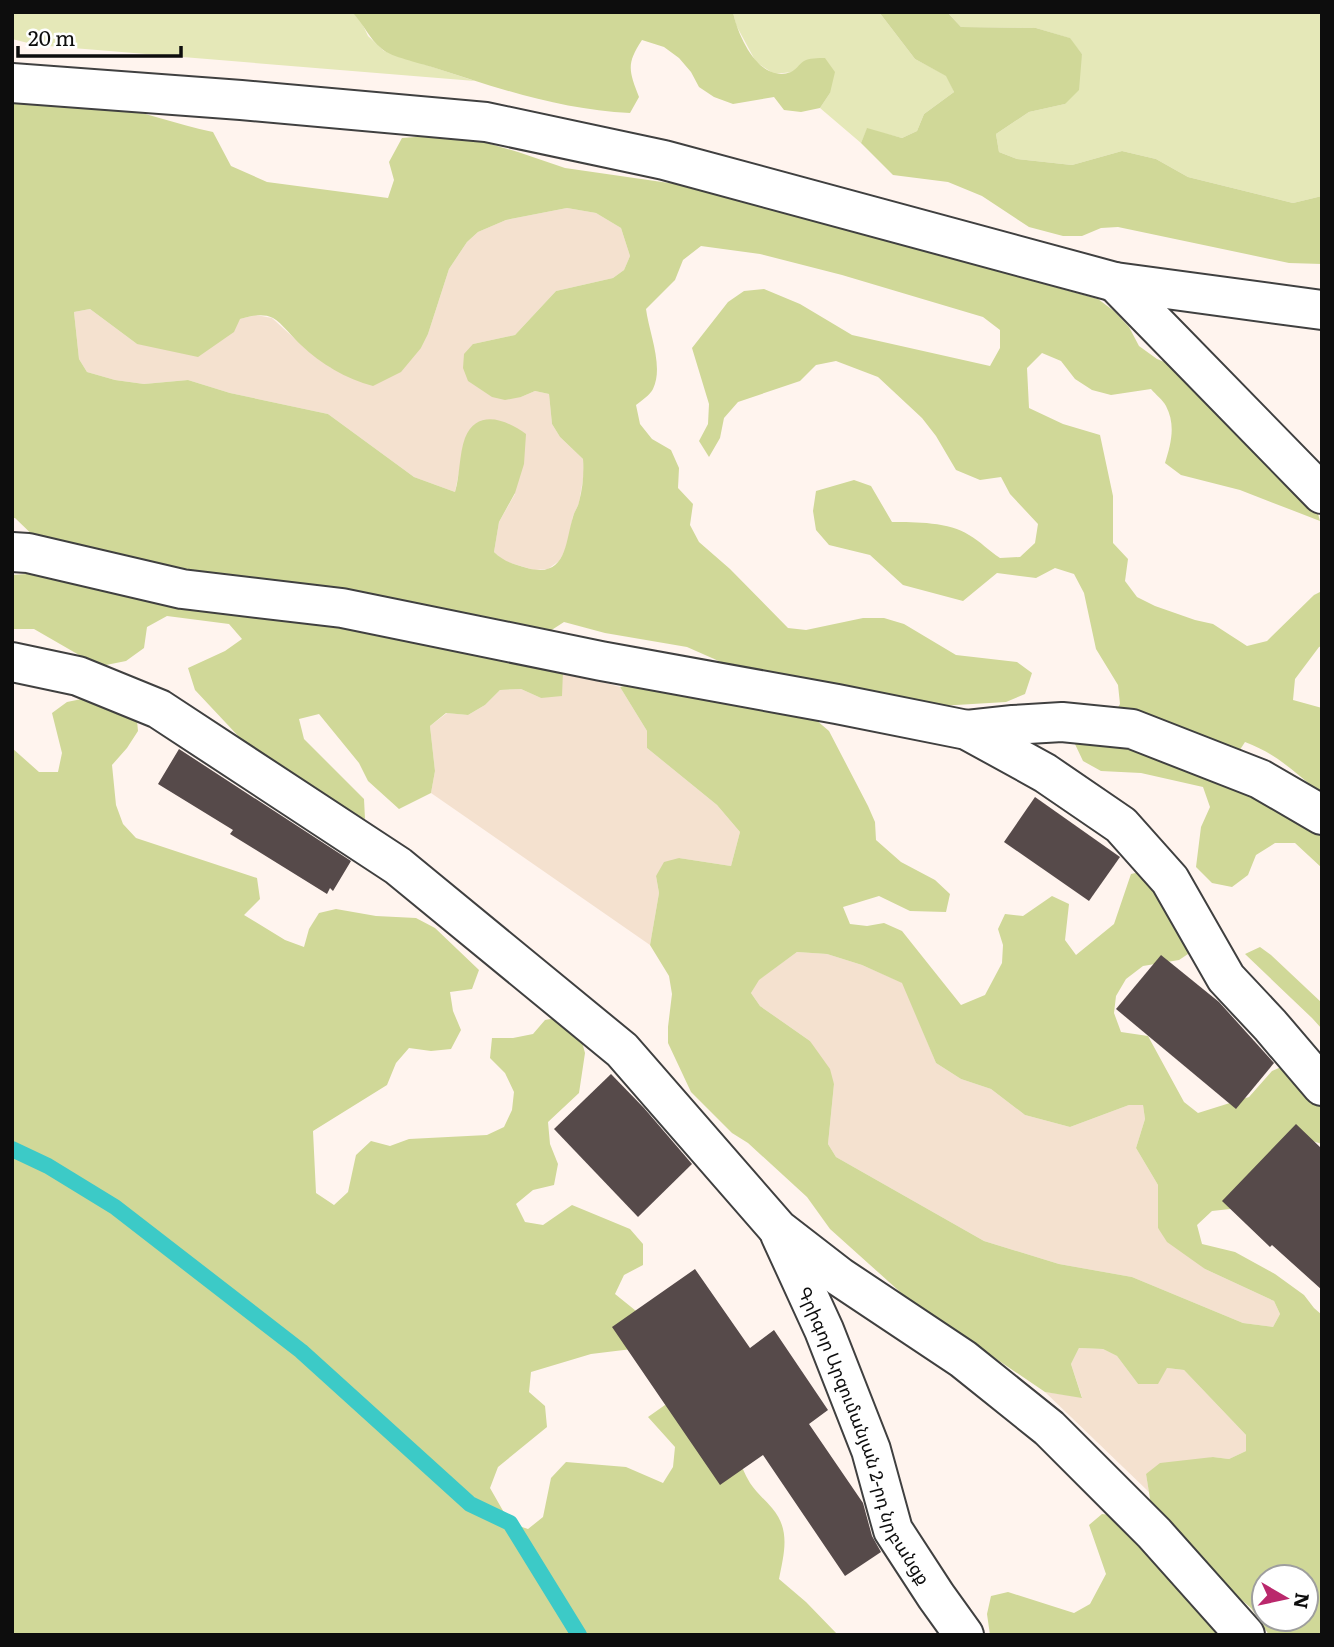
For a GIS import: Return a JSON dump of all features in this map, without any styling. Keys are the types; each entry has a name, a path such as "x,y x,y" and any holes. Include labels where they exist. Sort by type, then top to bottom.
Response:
{"street":[{"path":"12,83 486,122 664,160 1115,282 1322,310"},
{"path":"1115,282 1322,494"},
{"path":"12,552 28,553 182,589 342,608 967,730 1062,722 1132,729 1260,779 1322,816"},
{"path":"12,662 78,676 159,709 398,866 622,1050 778,1229 840,1278 963,1359 1049,1428 1154,1533 1245,1635"},
{"path":"967,730 1045,773 1121,825 1170,880 1226,978 1322,1086"},
{"name":"Գրիգոր Արզումանյան 2-րդ նրբանցք","path":"778,1229 824,1330 871,1450 893,1530 964,1635"}],"shaded area":[{"path":"567,208 596,213 621,228 630,256 624,270 613,278 556,291 515,335 473,344 521,397 535,391 549,394 552,424 560,437 583,459 584,473 579,503 573,516 567,547 559,561 548,569 534,570 504,561 494,552 499,522 515,494 466,437 455,492 414,477 328,414 230,393 188,380 144,384 115,380 87,372 79,359 74,312 90,309 137,344 256,315 272,318 331,368 421,348 449,269 467,242 478,232 506,220"},
{"path":"563,671 620,687 647,731 647,748 717,805 740,832 731,866 679,858 656,876 659,893 650,945 431,793 435,771 430,726 447,713 468,715 485,705 500,690 521,689 541,698"},
{"path":"797,952 827,954 862,965 903,983 936,1063 961,1079 991,1089 1025,1115 1070,1127 1129,1105 1143,1105 1145,1119 1136,1148 1158,1185 1158,1228 1205,1269 1274,1301 1280,1314 1273,1327 1243,1323 1132,1277 1059,1264 984,1241 836,1157 828,1144 834,1084 810,1041 760,1006 751,993 758,980"},
{"path":"1079,1348 1103,1349 1117,1356 1138,1384 1167,1368 1184,1370 1246,1435 1246,1451 1229,1459 1213,1457 1146,1474 1149,1492 1045,1392 1082,1397 1071,1364"}],"green space":[{"path":"12,12 352,12 361,21 368,36 384,51 475,81 36,45 12,39"},
{"path":"352,12 733,12 745,45 760,65 770,71 780,74 791,72 806,60 825,58 835,72 830,93 820,108 801,112 784,110 774,97 733,104 714,97 699,87 679,58 664,47 642,40 631,62 639,97 630,113 604,111 530,97 392,55 377,45"},
{"path":"733,12 879,12 915,59 947,76 954,92 924,114 917,131 902,138 867,129 861,143 820,108 830,93 792,72 774,74 756,62 736,25"},
{"path":"879,12 947,12 961,27 1036,28 1070,38 1082,54 1079,90 1065,104 1029,112 996,134 999,152 1017,159 1072,165 1122,151 1156,159 1188,177 1293,203 1322,196 1322,264 1289,263 1118,227 1101,228 1082,236 1063,236 1029,227 982,196 948,182 893,175 861,143 867,128 902,138 917,131 924,114 954,92 946,76 915,59"},
{"path":"947,12 1322,12 1322,196 1293,203 1188,177 1156,159 1122,151 1072,165 1017,159 999,152 996,134 1029,112 1065,104 1082,54 1069,38 1036,28 961,27"},
{"path":"12,99 94,105 146,114 213,132 231,166 267,182 388,198 394,180 389,162 402,138 442,135 480,141 565,168 752,195 896,243 1098,299 1129,327 1139,346 1157,359 1197,375 1314,499 1320,521 1240,490 1181,475 1165,463 1171,442 1171,420 1165,404 1151,389 1111,395 1092,390 1075,379 1061,361 1042,353 1027,368 1029,408 1063,424 1100,435 1113,496 1113,543 1128,559 1125,581 1137,597 1155,606 1213,624 1247,646 1267,641 1314,595 1322,591 1322,646 1295,679 1293,700 1322,708 1322,795 1277,758 1245,742 1234,759 1322,823 1322,868 1295,843 1275,843 1256,855 1248,875 1232,887 1212,883 1196,867 1201,827 1210,807 1203,787 1141,773 1101,771 1083,761 1074,742 1110,721 1120,704 1118,685 1096,649 1084,593 1074,574 1055,568 1036,578 997,573 963,601 903,585 870,555 829,545 816,530 813,511 816,491 854,480 871,486 892,522 952,527 973,537 1000,558 1020,557 1035,543 1038,524 1010,494 1001,477 980,480 956,470 922,418 878,377 836,361 816,365 800,381 738,402 724,418 720,438 709,457 699,441 708,424 709,404 692,348 728,302 744,291 764,289 800,304 852,335 990,366 1000,348 1000,330 983,317 842,275 760,254 701,246 683,260 675,280 646,309 657,370 653,389 636,405 640,424 652,439 671,450 679,468 678,488 693,504 690,525 699,542 730,569 788,628 806,630 863,618 884,618 904,624 956,655 1017,662 1032,673 1025,694 1006,702 939,706 755,677 687,647 605,633 564,622 547,633 563,671 562,696 541,698 521,689 500,690 485,705 468,715 446,713 430,726 435,771 431,793 399,809 368,781 359,763 319,714 299,719 304,739 364,799 365,819 325,800 241,739 195,690 188,668 225,651 242,639 229,624 167,616 147,627 144,648 126,661 106,665 86,659 34,629 12,629 12,575 41,573 44,546 12,518","holes":["567,208 596,213 621,228 630,256 624,270 613,278 556,291 515,335 473,344 464,354 463,368 468,381 492,397 505,400 535,391 549,394 552,424 560,437 583,459 580,496 565,547 562,556 550,568 527,568 513,564 494,552 499,522 515,493 524,464 526,434 510,424 485,420 470,429 463,444 455,492 414,477 328,414 230,393 188,380 144,384 115,380 87,372 79,359 74,312 90,309 137,344 198,357 234,332 240,319 265,316 276,320 325,364 373,386 401,372 421,348 449,269 467,242 478,232 506,220"]},
{"path":"652,680 802,708 829,731 875,822 876,840 901,862 935,880 950,894 946,912 910,911 879,896 843,907 850,924 867,926 884,923 902,931 961,1005 985,995 1002,963 1003,945 998,929 1005,914 1023,916 1052,896 1069,904 1065,940 1076,955 1114,924 1131,874 1149,870 1194,950 1179,960 1143,966 1126,979 1116,996 1114,1013 1121,1032 1148,1036 1184,1102 1198,1113 1249,1097 1272,1071 1288,1064 1322,1104 1322,1144 1309,1140 1245,1200 1230,1209 1212,1211 1197,1225 1202,1244 1235,1252 1275,1274 1304,1295 1322,1315 1322,1635 1268,1633 1320,1633 1320,1563 1250,1563 1250,1607 1237,1596 1222,1603 1231,1635 990,1635 987,1614 991,1596 1008,1592 1074,1613 1090,1604 1106,1574 1089,1525 1102,1514 1137,1518 1152,1511 1146,1474 1160,1463 1213,1457 1229,1459 1246,1451 1246,1435 1184,1370 1167,1368 1158,1384 1138,1384 1117,1356 1103,1349 1079,1348 1071,1364 1082,1398 1045,1392 908,1299 830,1229 807,1197 748,1143 732,1133 691,1092 668,1043 672,994 669,976 650,945 659,893 656,876 664,862 679,858 731,866 740,832 717,805 647,748 647,731 620,687","holes":["797,952 827,954 862,965 902,983 936,1063 961,1079 991,1089 1025,1115 1070,1127 1129,1105 1143,1105 1145,1119 1136,1148 1158,1185 1158,1228 1167,1242 1205,1269 1274,1301 1280,1314 1273,1327 1243,1323 1132,1277 1059,1264 984,1241 836,1157 828,1144 834,1084 830,1069 810,1041 760,1006 751,993 759,980"]},
{"path":"101,695 136,710 138,731 112,765 116,805 123,824 136,838 257,878 260,899 244,915 285,940 304,947 309,929 319,913 336,909 376,916 416,918 435,928 479,970 472,989 450,992 453,1011 461,1030 451,1049 431,1051 409,1048 396,1063 387,1085 313,1131 316,1193 334,1205 348,1192 356,1155 371,1141 390,1146 409,1139 487,1135 504,1127 512,1110 514,1092 505,1073 490,1058 492,1038 533,1034 545,1020 566,1016 579,1031 585,1053 579,1093 548,1122 550,1144 558,1164 554,1185 533,1190 516,1204 525,1222 543,1225 572,1205 630,1229 643,1244 643,1265 624,1275 615,1294 646,1319 632,1349 591,1354 531,1372 529,1392 545,1406 547,1427 498,1467 490,1488 510,1523 528,1529 543,1517 551,1478 566,1462 626,1467 663,1483 673,1467 675,1447 648,1417 665,1405 728,1422 746,1476 778,1516 782,1525 783,1560 779,1579 838,1635 12,1635 12,748 39,772 58,772 62,753 52,713 67,702"},
{"path":"1260,947 1322,1003 1322,1029 1245,954"}],"building":[{"path":"179,749 351,861 333,891 330,888 327,894 230,834 233,830 158,784"},
{"path":"1035,797 1120,857 1089,901 1004,842"},
{"path":"1161,955 1219,1002 1274,1063 1236,1109 1116,1009"},
{"path":"611,1074 692,1164 638,1217 554,1129"},
{"path":"1296,1124 1322,1149 1322,1290 1272,1245 1270,1247 1222,1201"},
{"path":"695,1269 750,1348 774,1330 828,1410 809,1424 863,1503 872,1536 881,1552 845,1576 763,1455 720,1485 612,1327"}],"waterway":[{"path":"12,1149 48,1166 115,1207 301,1351 470,1504 510,1523 579,1635"}]}
